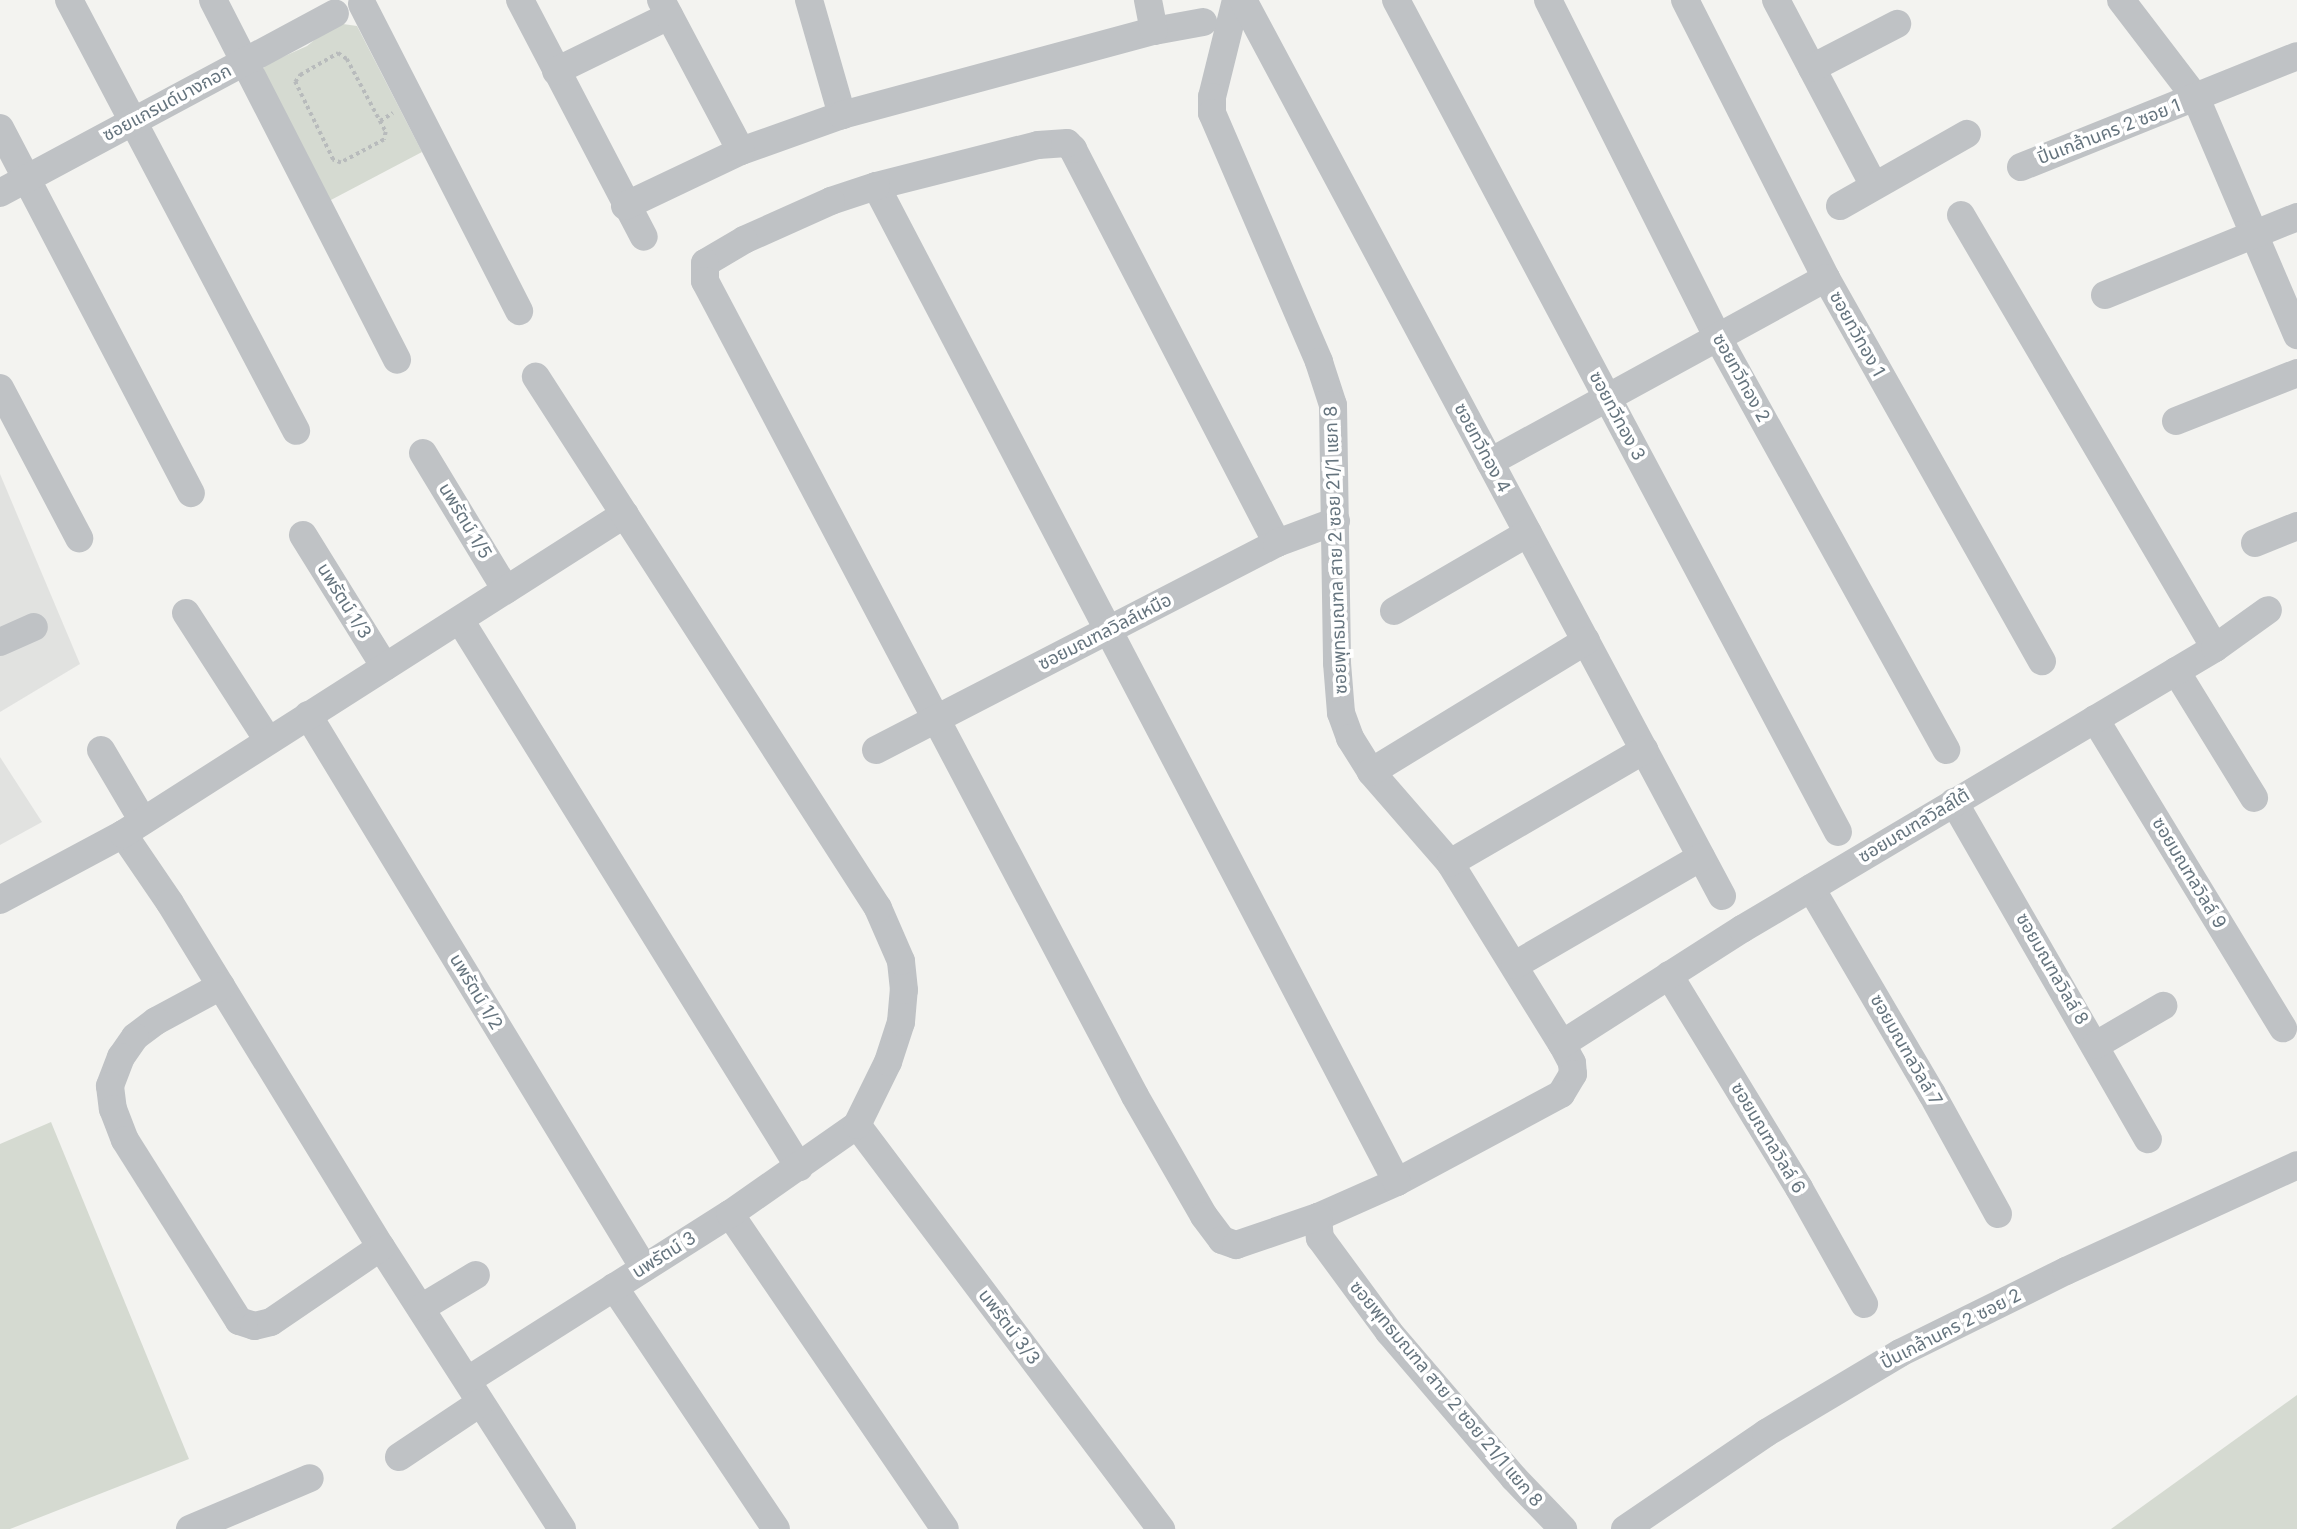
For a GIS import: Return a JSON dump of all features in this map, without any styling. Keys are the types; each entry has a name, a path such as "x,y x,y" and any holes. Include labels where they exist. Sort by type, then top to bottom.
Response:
{"street":[{"path":"69,0 296,431"},
{"path":"213,0 397,360"},
{"path":"520,0 625,206 644,237"},
{"path":"809,0 842,115"},
{"path":"1148,0 1154,31"},
{"name":"ซอยพุทธมณฑล สาย 2 ซอย 21/1 แยก 8","path":"1236,0 1212,97 1212,113 1328,384 1333,405 1337,663 1341,713 1350,738 1371,772 1450,863 1562,1044 1572,1063 1573,1074 1561,1094 1397,1182 1318,1217 1320,1238 1357,1291 1505,1468 1563,1529"},
{"name":"ซอยทวีทอง 4","path":"1242,0 1722,896"},
{"name":"ซอยทวีทอง 3","path":"1396,0 1838,832"},
{"name":"ซอยทวีทอง 2","path":"1548,0 1718,338 1946,750"},
{"name":"ซอยทวีทอง 1","path":"1685,0 1826,278 2042,661"},
{"path":"1776,0 1874,186"},
{"path":"2121,0 2196,98 2297,335"},
{"path":"362,2 519,311"},
{"name":"ซอยแกรนด์บางกอก","path":"0,193 244,61 330,6 351,15 362,2"},
{"path":"556,71 665,8 741,151"},
{"path":"625,206 741,151 842,115 1154,31 1203,22"},
{"path":"1812,68 1898,24"},
{"name":"ปิ่นเกล้านคร 2 ซอย 1","path":"2021,167 2297,56"},
{"path":"0,128 191,493"},
{"path":"1840,205 1967,134"},
{"path":"1277,543 1073,149 1059,142 876,186 831,201 723,250 705,263 705,281 1135,1096 1214,1230 1222,1240 1236,1245 1318,1217"},
{"path":"876,186 1397,1182"},
{"path":"1961,215 2215,648"},
{"path":"2105,295 2297,217"},
{"path":"1490,462 1826,278"},
{"path":"2176,421 2297,373"},
{"path":"536,377 878,908 901,961 904,990 901,1022 881,1081 857,1125"},
{"path":"0,388 79,538"},
{"name":"นพรัตน์ 1/5","path":"423,453 506,590"},
{"path":"0,900 133,827 625,514"},
{"name":"ซอยมณฑลวิลล์เหนือ","path":"876,750 1277,543 1336,520"},
{"path":"2255,543 2297,526"},
{"path":"1394,611 1528,533"},
{"name":"นพรัตน์ 1/3","path":"303,535 385,667"},
{"name":"ซอยมณฑลวิลล์ใต้","path":"1562,1044 1811,888 2215,648 2268,610"},
{"path":"186,613 268,740"},
{"path":"460,620 799,1167"},
{"path":"0,642 34,627"},
{"path":"1371,772 1586,641"},
{"path":"2176,671 2254,798"},
{"name":"นพรัตน์ 1/2","path":"308,715 644,1268"},
{"name":"ซอยมณฑลวิลล์ 9","path":"2095,719 2283,1028"},
{"path":"101,750 133,827 221,986 381,1247 562,1529"},
{"path":"1450,863 1644,750"},
{"name":"ซอยมณฑลวิลล์ 8","path":"1954,802 2148,1139"},
{"path":"1515,965 1701,858"},
{"name":"ซอยมณฑลวิลล์ 7","path":"1811,888 1932,1094 1998,1214"},
{"name":"ซอยมณฑลวิลล์ 6","path":"1669,975 1799,1188 1864,1304"},
{"path":"221,986 156,1021 135,1037 121,1057 110,1086 113,1110 125,1140 239,1321 254,1326 271,1322 381,1247"},
{"path":"2096,1045 2163,1006"},
{"name":"นพรัตน์ 3","path":"399,1457 474,1392 614,1287 730,1214 857,1125"},
{"name":"นพรัตน์ 3/3","path":"857,1125 1161,1529"},
{"name":"ปิ่นเกล้านคร 2 ซอย 2","path":"1625,1529 1766,1433 1900,1353 2066,1271 2297,1165"},
{"path":"730,1214 945,1529"},
{"path":"421,1308 476,1275"},
{"path":"614,1287 776,1529"},
{"path":"190,1529 310,1478"}],"path":[{"path":"338,53 347,59 386,136 384,141 341,163 333,160 327,149 295,88 295,82 300,75 338,53"}],"shaded area":[{"path":"336,23 357,26 422,152 329,201 263,71 265,65 307,46"},
{"path":"0,474 80,664 0,712"},
{"path":"0,757 42,822 0,845"},
{"path":"51,1122 189,1459 10,1529 0,1529 0,1144"},
{"path":"2297,1395 2297,1529 2111,1529"}]}
